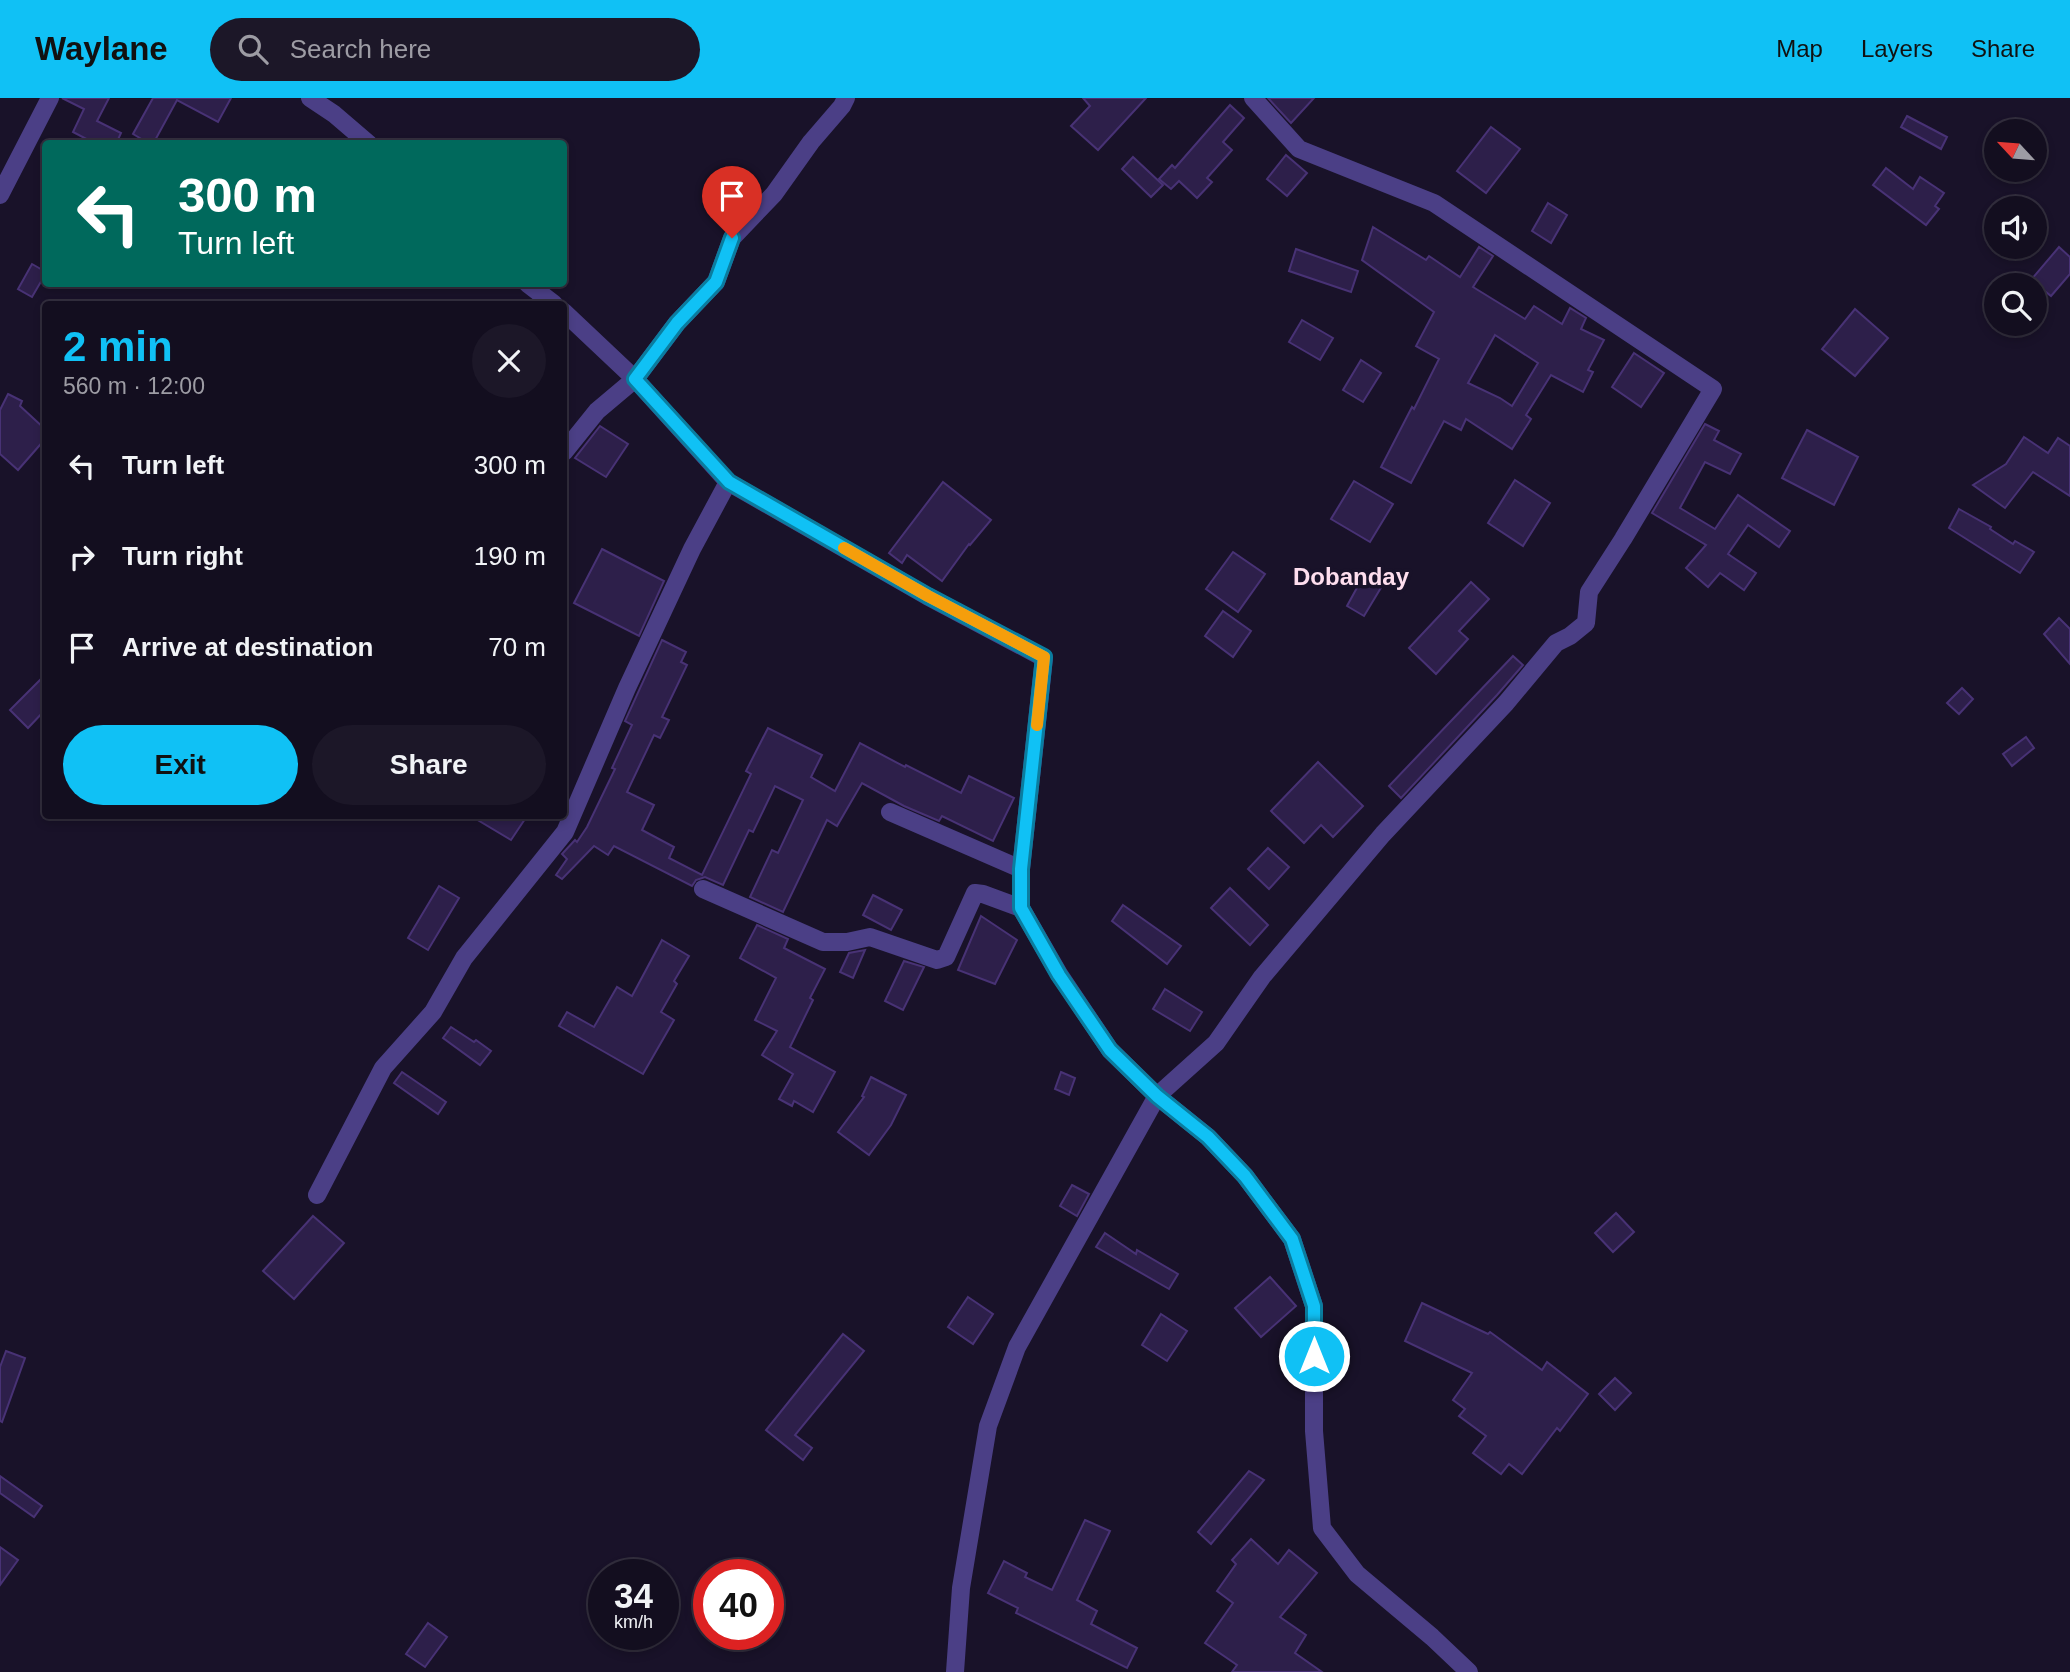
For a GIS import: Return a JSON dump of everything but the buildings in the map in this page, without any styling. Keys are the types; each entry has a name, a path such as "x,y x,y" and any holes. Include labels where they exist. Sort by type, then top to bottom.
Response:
{"street":[{"path":"0,195 50,98"},
{"path":"310,98 364,140"},
{"path":"567,448 597,411 635,379 677,323 716,282 732,238 774,194 846,98"},
{"path":"955,1672 961,1588 988,1426 1017,1347 1157,1096 1216,1043 1262,977 1383,834 1506,703 1556,643 1586,623 1589,592 1713,389 1434,203 1299,149 1253,98"},
{"path":"532,287 550,301"},
{"path":"567,316 635,379 729,482 928,596 1044,657 1021,869 1021,908 1059,975 1110,1050 1157,1096 1208,1137 1245,1176 1292,1239 1314,1306 1314,1431 1322,1528 1357,1574 1469,1672"},
{"path":"317,1195 383,1068 433,1012 464,958 565,832 627,688 692,549 729,482"},
{"path":"890,812 1021,869"},
{"path":"703,889 823,942 847,942 870,937 937,960 946,957 975,894 983,894 1021,908"}],"slow traffic":[{"path":"844,548 1044,657 1037,725"}],"district":[{"name":"Dobanday","path":"1351,577"}],"route":[{"path":"732,238 716,282 677,323 635,379 729,482 928,596 1044,657 1021,869 1021,908 1059,975 1110,1050 1157,1096 1208,1137 1245,1176 1292,1239 1314,1306 1314,1356"}]}
